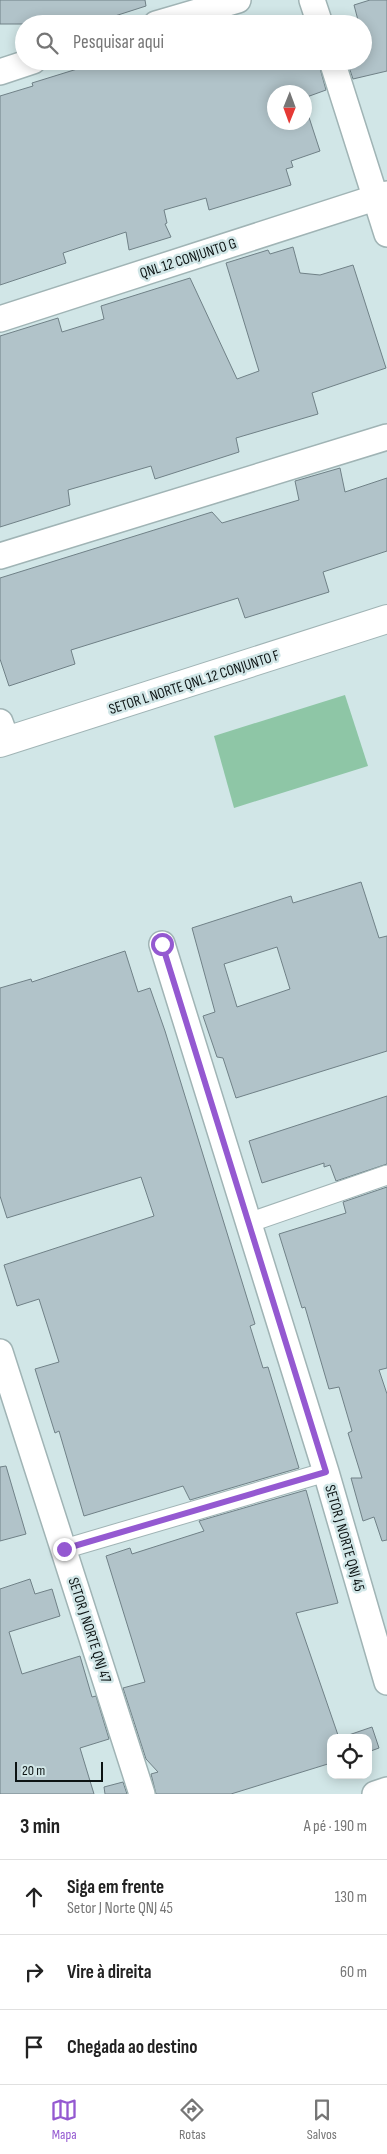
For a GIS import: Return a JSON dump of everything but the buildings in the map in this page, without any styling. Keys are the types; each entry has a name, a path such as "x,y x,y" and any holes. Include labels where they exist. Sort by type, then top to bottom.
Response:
{"street":[{"path":"187,15 238,0"},
{"path":"312,0 317,15"},
{"path":"0,72 15,67"},
{"path":"335,70 381,196 387,234"},
{"name":"QNL 12 CONJUNTO G","path":"0,319 381,196"},
{"path":"0,556 387,437"},
{"name":"SETOR L NORTE QNL 12 CONJUNTO F","path":"2,735 387,619"},
{"name":"SETOR J NORTE QNJ 45","path":"162,944 326,1472 387,1682"},
{"path":"248,1223 387,1175"},
{"name":"SETOR J NORTE QNJ 47","path":"0,1352 142,1794"},
{"path":"64,1549 326,1472"},
{"path":"375,1794 387,1790"}],"green space":[{"path":"345,695 368,766 234,808 214,736"}],"route":[{"path":"64,1549 326,1472 162,944"}]}
